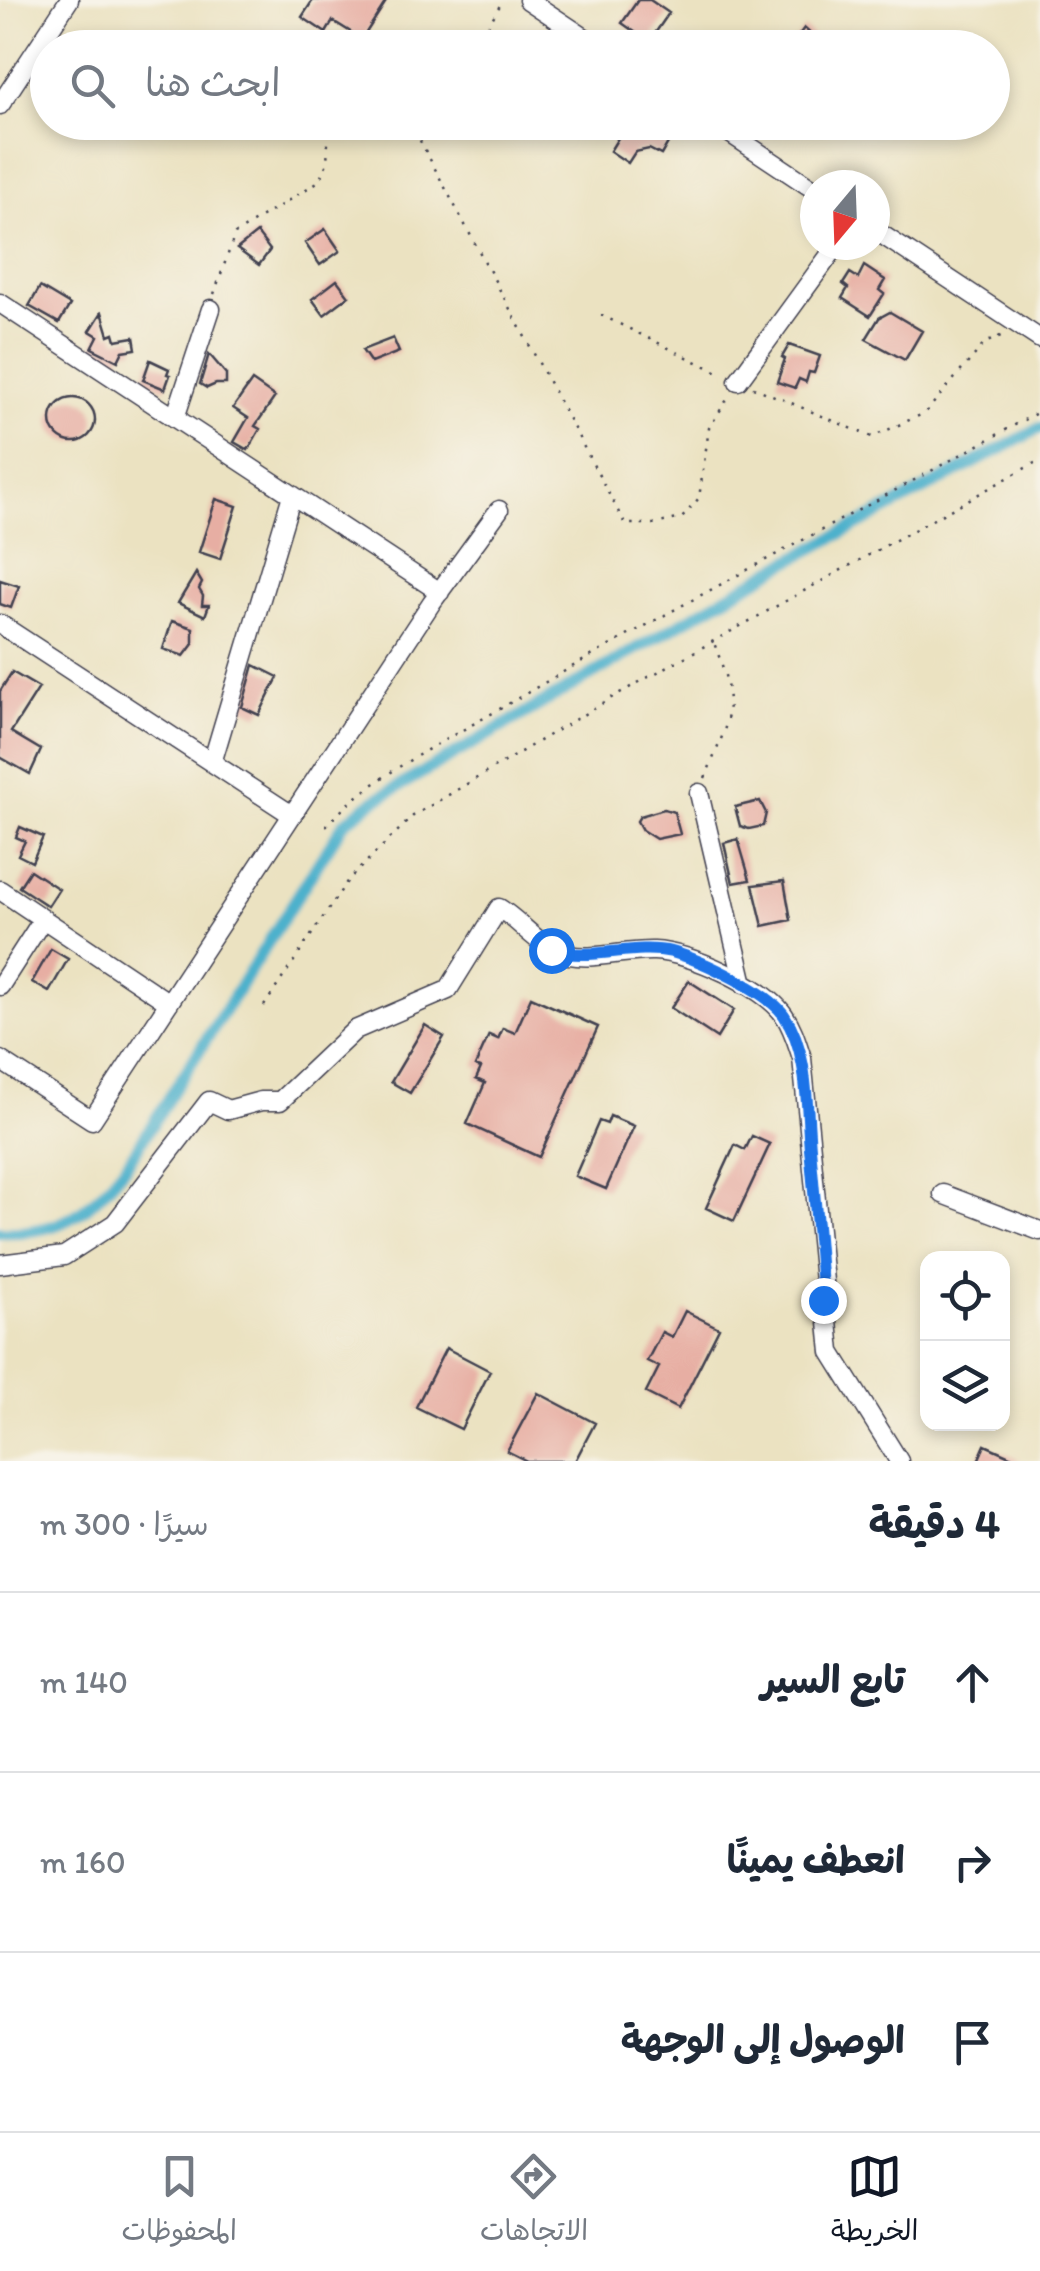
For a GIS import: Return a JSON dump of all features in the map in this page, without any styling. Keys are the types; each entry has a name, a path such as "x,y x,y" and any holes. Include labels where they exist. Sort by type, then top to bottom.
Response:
{"street":[{"path":"49,30 69,0"},
{"path":"528,0 573,30"},
{"path":"0,105 30,59"},
{"path":"740,140 800,180"},
{"path":"890,240 1040,338"},
{"path":"738,381 826,260"},
{"path":"0,303 440,592"},
{"path":"175,418 211,309"},
{"path":"212,763 292,495"},
{"path":"0,1060 92,1120 440,592 499,510"},
{"path":"0,624 292,815"},
{"path":"699,793 744,984"},
{"path":"0,890 169,1003"},
{"path":"0,1264 64,1256 115,1224 209,1101 228,1110 280,1101 356,1030 448,990 499,908 518,919 551,950 572,956 672,952 744,984 782,1013 802,1058 831,1352 899,1461"},
{"path":"0,986 43,919"},
{"path":"943,1194 1040,1231"}],"path":[{"path":"485,30 503,0"},
{"path":"211,309 235,234 319,181 327,163 328,140"},
{"path":"420,140 625,524 656,524 682,518 699,498 709,428 738,381"},
{"path":"602,316 738,381 872,437 925,413 985,344 1020,326"},
{"path":"326,826 354,800 413,760 587,658 1040,411"},
{"path":"264,1006 348,880 413,816 618,694 1040,460"},
{"path":"699,793 729,722 723,666 714,643"}],"building":[{"path":"313,0 387,0 368,30 348,30 333,21 328,30 322,30 302,17"},
{"path":"638,0 650,0 669,13 657,30 632,30 622,23"},
{"path":"617,140 669,141 661,155 649,149 635,152 628,163 610,151"},
{"path":"325,229 340,251 320,265 305,243"},
{"path":"257,233 270,250 259,265 237,249"},
{"path":"864,266 885,280 879,290 884,294 870,316 842,298 848,288 843,284 850,273 858,278"},
{"path":"337,280 349,296 324,315 312,299"},
{"path":"40,287 70,305 59,323 29,306"},
{"path":"102,312 109,335 114,333 116,340 134,337 136,349 123,351 118,361 92,348 98,336 90,331"},
{"path":"890,312 922,331 905,360 866,339 879,318"},
{"path":"393,338 399,352 371,363 362,350"},
{"path":"789,345 820,356 814,373 809,372 806,382 799,379 795,388 777,382"},
{"path":"209,354 226,374 226,384 207,388 200,384"},
{"path":"150,360 169,369 165,389 143,380"},
{"path":"252,381 275,397 255,426 260,429 248,450 234,442 248,418 233,408"},
{"path":"73,398 89,404 95,420 89,436 73,442 57,436 51,420 57,404"},
{"path":"216,499 237,506 220,559 199,552"},
{"path":"196,573 202,583 202,605 209,605 205,616 178,603"},
{"path":"0,580 19,586 11,608 0,604"},
{"path":"172,621 193,628 193,644 184,656 163,649"},
{"path":"254,665 278,677 259,715 242,707"},
{"path":"12,672 39,688 11,732 41,750 30,774 0,757 0,691"},
{"path":"760,801 766,813 763,826 740,826 735,807"},
{"path":"664,809 674,812 680,834 656,839 642,830 637,821 640,816"},
{"path":"20,827 43,837 32,862 18,855 25,841 16,837"},
{"path":"738,839 750,880 733,883 724,843"},
{"path":"30,870 59,889 48,906 19,887"},
{"path":"784,881 791,920 763,926 753,885"},
{"path":"51,949 68,959 49,992 32,982"},
{"path":"689,981 734,1010 717,1038 671,1008"},
{"path":"531,997 598,1027 539,1157 467,1124 485,1083 476,1079 481,1068 475,1066 489,1035 498,1039 503,1028 515,1033"},
{"path":"425,1025 444,1037 410,1093 391,1082"},
{"path":"610,1116 634,1126 606,1189 575,1176 599,1121 607,1124"},
{"path":"752,1136 770,1144 734,1221 706,1208 735,1145 745,1150"},
{"path":"685,1311 719,1328 678,1409 646,1393 659,1367 647,1361 662,1332 672,1337"},
{"path":"446,1348 490,1371 461,1429 416,1407"},
{"path":"538,1393 595,1423 575,1461 527,1461 507,1451"},
{"path":"985,1445 1021,1461 978,1461"}],"waterway":[{"path":"0,1232 59,1224 87,1207 114,1180 344,823 372,802 778,567 1040,428"}],"route":[{"path":"551,950 572,956 672,952 762,994 782,1013 802,1058 823,1300"}]}
